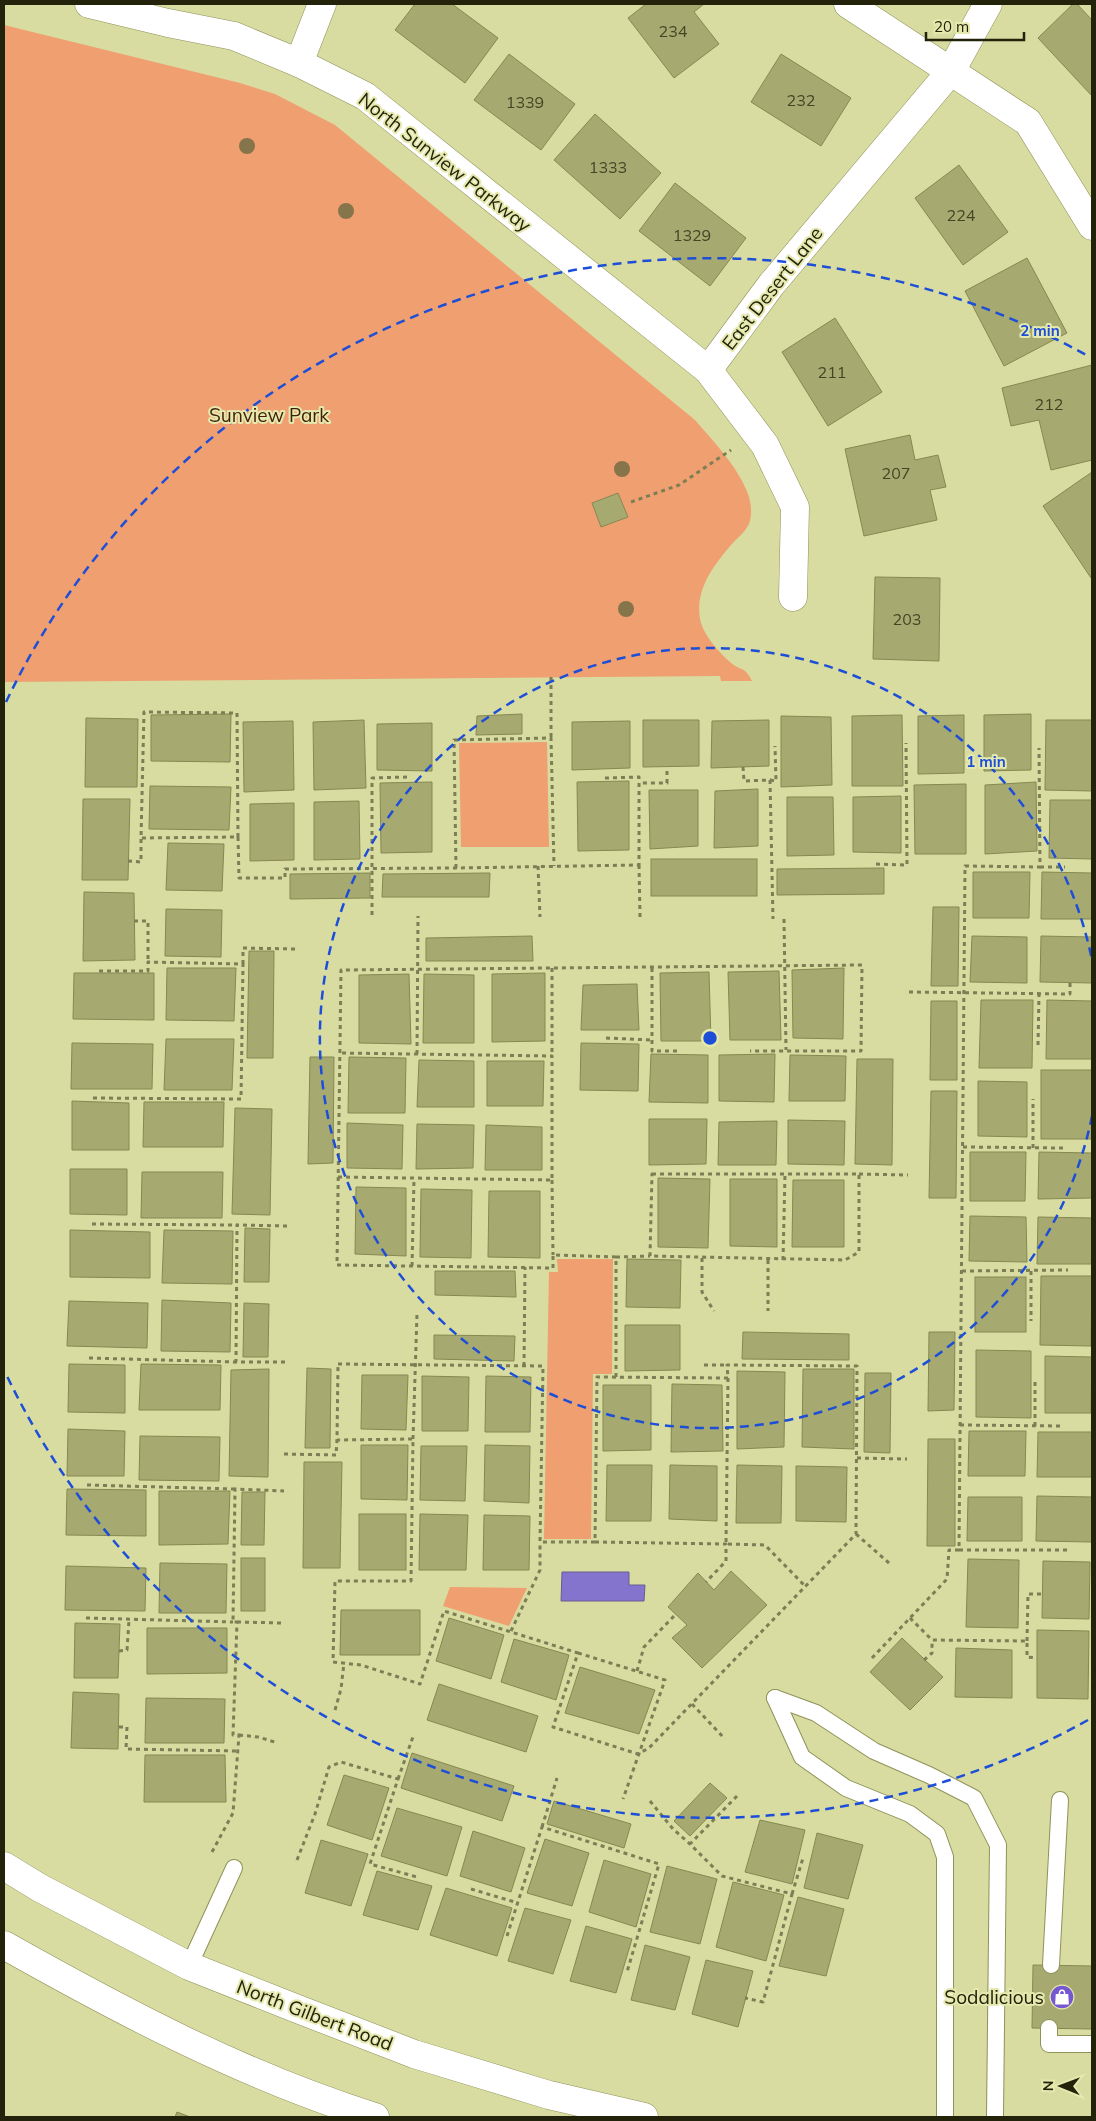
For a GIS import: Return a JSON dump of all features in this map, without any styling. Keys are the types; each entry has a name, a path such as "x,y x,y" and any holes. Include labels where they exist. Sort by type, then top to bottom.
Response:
{"street":[{"name":"North Sunview Parkway","path":"89,4 168,23 234,36 299,63 365,96 708,370"},
{"path":"299,63 322,4"},
{"path":"848,4 1028,122 1092,226"},
{"name":"East Desert Lane","path":"708,370 771,285 951,71 988,4"},
{"path":"708,370 765,445 795,508 793,597"},
{"name":"North Gilbert Road","path":"4,1866 40,1888 190,1966 414,2054 549,2095 644,2117"},
{"path":"4,1945 135,2017 235,2065 341,2107 375,2117"}],"lane":[{"path":"945,2117 945,1857 937,1834 910,1814 846,1788 802,1757 775,1698 816,1713 874,1751 929,1774 974,1798 998,1845 995,2117"},
{"path":"1051,1965 1060,1800"},
{"path":"190,1966 234,1868"},
{"path":"1049,2028 1049,2044 1092,2044"}],"path":[{"path":"631,502 678,486 755,432"},
{"path":"551,677 554,866"},
{"path":"128,861 141,862 144,712 237,713 239,878 285,878 285,869 640,865"},
{"path":"456,868 454,740 551,738"},
{"path":"876,864 907,864 906,743"},
{"path":"743,767 744,781 776,781 775,746"},
{"path":"1039,748 1040,867"},
{"path":"639,783 667,783 667,767"},
{"path":"372,916 372,778 408,777"},
{"path":"605,778 639,777 640,917"},
{"path":"770,780 773,919"},
{"path":"141,838 238,837"},
{"path":"538,866 540,917"},
{"path":"959,1550 965,866 1065,867"},
{"path":"417,1054 418,916"},
{"path":"784,919 786,1050"},
{"path":"98,970 148,971 148,921 134,921"},
{"path":"93,1098 241,1099 243,948 295,949"},
{"path":"148,962 243,964"},
{"path":"552,968 553,1268 337,1265 341,970 862,965 860,1051 750,1051"},
{"path":"652,968 652,1051 680,1052"},
{"path":"909,992 1070,994 1070,982"},
{"path":"1038,1044 1039,994"},
{"path":"606,1038 653,1040"},
{"path":"340,1053 552,1056"},
{"path":"1033,1099 1033,1148"},
{"path":"963,1147 1063,1148"},
{"path":"650,1256 652,1174 908,1175"},
{"path":"783,1260 785,1174"},
{"path":"553,1255 845,1260 859,1252 859,1174"},
{"path":"338,1176 414,1179 552,1180"},
{"path":"412,1266 414,1179"},
{"path":"92,1224 288,1226"},
{"path":"236,1362 237,1225"},
{"path":"616,1257 616,1377"},
{"path":"702,1258 702,1292 714,1310"},
{"path":"768,1260 768,1311"},
{"path":"524,1366 525,1267"},
{"path":"962,1271 1068,1270"},
{"path":"1031,1271 1031,1321"},
{"path":"416,1314 411,1581 335,1580 333,1662 361,1665 420,1684 444,1612 511,1631 665,1680 623,1799"},
{"path":"89,1358 285,1362"},
{"path":"284,1454 336,1455 338,1364 543,1366 540,1570 511,1631"},
{"path":"578,1653 553,1727 638,1754 650,1748 856,1534 857,1366 704,1365"},
{"path":"706,1582 726,1561 728,1365"},
{"path":"595,1542 597,1377 728,1378"},
{"path":"1035,1378 1035,1426"},
{"path":"960,1426 1061,1426"},
{"path":"336,1440 413,1440"},
{"path":"857,1458 907,1459"},
{"path":"86,1485 284,1491"},
{"path":"235,1489 233,1735 258,1736 278,1743"},
{"path":"856,1534 889,1563"},
{"path":"540,1542 765,1545 805,1586"},
{"path":"872,1658 947,1579 948,1550 1067,1550"},
{"path":"1038,1658 1027,1657 1028,1594 1043,1594"},
{"path":"637,1671 644,1647 676,1614"},
{"path":"86,1618 282,1623"},
{"path":"910,1618 932,1640 1028,1641"},
{"path":"119,1651 128,1650 128,1620"},
{"path":"924,1660 932,1653 932,1640"},
{"path":"335,1710 341,1688 344,1663"},
{"path":"692,1704 725,1739"},
{"path":"118,1727 127,1727 126,1749 238,1751"},
{"path":"414,1734 370,1864 417,1877"},
{"path":"209,1860 233,1813 240,1735"},
{"path":"297,1860 315,1814 329,1767 341,1762 398,1779"},
{"path":"507,1936 557,1778"},
{"path":"690,1844 737,1796"},
{"path":"650,1800 673,1830 722,1876 792,1894"},
{"path":"542,1827 659,1864 627,1972"},
{"path":"745,1998 763,2002 803,1858"},
{"path":"471,1889 518,1903"}],"green space":[{"name":"Sunview Park","path":"4,25 240,83 275,94 335,125 695,420 725,455 738,474 748,494 751,511 747,528 724,553 707,579 700,598 700,619 704,631 716,648 730,662 747,673 752,681 721,681 720,676 4,682"},
{"path":"547,742 549,847 461,847 459,743"},
{"path":"557,1259 613,1259 612,1374 593,1374 591,1539 544,1539 549,1272 558,1272"},
{"path":"450,1587 527,1588 509,1626 443,1606"}],"shaded area":[{"path":"562,1572 629,1572 629,1585 645,1585 644,1601 561,1601"}],"building":[{"path":"415,4 452,4 498,38 465,83 395,30"},
{"path":"646,4 704,4 694,12 719,44 674,78 628,18"},
{"path":"1073,4 1077,4 1092,20 1092,96 1038,38"},
{"path":"509,54 575,104 541,150 474,100"},
{"path":"781,54 851,98 821,146 751,102"},
{"path":"595,114 661,173 620,219 554,160"},
{"path":"959,165 1008,232 963,265 915,198"},
{"path":"675,183 746,238 710,286 639,231"},
{"path":"1027,258 1067,333 1004,366 965,291"},
{"path":"835,318 882,392 828,426 782,352"},
{"path":"1092,365 1092,460 1051,470 1039,420 1011,426 1002,388"},
{"path":"910,435 915,460 938,455 946,487 930,490 937,520 864,536 845,449"},
{"path":"1092,472 1092,577 1091,578 1043,506"},
{"path":"618,493 628,517 601,527 592,503"},
{"path":"875,577 940,578 939,661 873,659"},
{"path":"231,714 230,762 151,761 151,715"},
{"path":"522,714 522,734 476,735 477,716"},
{"path":"1031,714 1031,770 984,771 984,715"},
{"path":"902,715 903,786 852,786 852,716"},
{"path":"964,715 964,773 918,774 918,716"},
{"path":"781,716 831,717 832,785 781,787"},
{"path":"86,718 138,719 137,787 85,787"},
{"path":"364,720 366,788 314,790 313,722"},
{"path":"643,720 699,720 699,766 643,767"},
{"path":"769,720 769,766 711,768 712,721"},
{"path":"1046,720 1092,720 1092,791 1045,790"},
{"path":"293,721 294,790 244,792 243,722"},
{"path":"630,721 630,768 572,770 572,722"},
{"path":"432,723 432,771 377,770 377,724"},
{"path":"629,781 629,850 578,851 577,782"},
{"path":"432,782 432,852 381,853 380,783"},
{"path":"1036,782 1037,851 985,854 985,785"},
{"path":"966,784 966,854 915,854 914,785"},
{"path":"150,786 231,787 229,830 149,829"},
{"path":"758,789 758,846 714,848 715,791"},
{"path":"649,790 698,790 698,846 650,849"},
{"path":"901,796 901,853 853,852 853,797"},
{"path":"787,797 833,797 834,855 787,856"},
{"path":"83,799 130,799 128,880 82,880"},
{"path":"1050,800 1092,800 1092,859 1049,858"},
{"path":"359,801 360,859 314,860 314,802"},
{"path":"294,803 294,860 250,861 250,804"},
{"path":"168,843 224,844 222,891 166,890"},
{"path":"651,859 757,859 757,896 651,896"},
{"path":"884,868 884,894 777,895 777,869"},
{"path":"973,872 1030,872 1029,918 973,918"},
{"path":"1042,872 1092,873 1092,919 1041,919"},
{"path":"370,873 370,898 290,899 290,874"},
{"path":"490,873 489,897 382,897 383,874"},
{"path":"84,892 134,893 135,960 83,961"},
{"path":"933,907 959,907 958,986 931,986"},
{"path":"166,909 222,910 221,957 165,956"},
{"path":"532,936 533,961 426,961 426,938"},
{"path":"972,936 1027,937 1027,983 970,982"},
{"path":"1041,936 1092,937 1092,983 1040,982"},
{"path":"249,951 274,951 273,1058 247,1058"},
{"path":"167,968 236,968 234,1021 166,1020"},
{"path":"844,968 843,1039 793,1038 792,970"},
{"path":"779,971 781,1040 730,1040 728,972"},
{"path":"709,972 711,1041 661,1041 660,973"},
{"path":"74,973 154,973 154,1020 73,1019"},
{"path":"545,973 545,1041 492,1042 492,974"},
{"path":"409,974 411,1044 359,1043 359,975"},
{"path":"424,974 474,975 474,1043 423,1043"},
{"path":"637,984 639,1030 581,1030 583,985"},
{"path":"981,1000 1033,1000 1032,1068 979,1068"},
{"path":"1047,1000 1092,1001 1092,1059 1046,1059"},
{"path":"931,1001 957,1001 957,1080 930,1080"},
{"path":"166,1039 234,1039 232,1090 164,1090"},
{"path":"72,1043 153,1044 152,1089 71,1089"},
{"path":"581,1043 639,1044 638,1091 580,1090"},
{"path":"651,1054 708,1055 708,1103 649,1102"},
{"path":"775,1054 774,1102 719,1101 719,1055"},
{"path":"790,1055 846,1056 845,1101 789,1101"},
{"path":"310,1057 334,1057 333,1163 308,1164"},
{"path":"349,1057 406,1058 405,1113 348,1113"},
{"path":"857,1059 893,1059 892,1165 855,1164"},
{"path":"419,1060 474,1061 474,1107 417,1107"},
{"path":"487,1061 544,1061 543,1106 487,1106"},
{"path":"1041,1070 1092,1070 1092,1139 1041,1139"},
{"path":"978,1081 1027,1082 1027,1137 978,1136"},
{"path":"931,1091 957,1091 956,1198 929,1198"},
{"path":"72,1101 129,1103 129,1150 72,1150"},
{"path":"144,1102 224,1102 223,1147 143,1147"},
{"path":"235,1108 272,1109 270,1215 232,1214"},
{"path":"649,1119 707,1119 706,1164 649,1165"},
{"path":"788,1120 845,1121 844,1165 788,1164"},
{"path":"777,1121 776,1165 718,1165 719,1122"},
{"path":"347,1123 403,1125 402,1169 347,1168"},
{"path":"417,1124 474,1125 473,1168 416,1169"},
{"path":"486,1125 542,1127 542,1170 485,1170"},
{"path":"970,1152 1026,1152 1025,1201 970,1201"},
{"path":"1039,1152 1092,1153 1092,1198 1038,1199"},
{"path":"70,1169 127,1169 127,1215 70,1214"},
{"path":"142,1172 223,1172 222,1218 141,1218"},
{"path":"658,1178 710,1179 708,1248 658,1247"},
{"path":"730,1179 777,1179 777,1247 730,1246"},
{"path":"793,1180 844,1180 844,1247 792,1247"},
{"path":"356,1187 406,1188 406,1256 355,1254"},
{"path":"421,1189 472,1190 471,1258 420,1257"},
{"path":"489,1191 540,1191 540,1258 488,1257"},
{"path":"970,1216 1026,1217 1027,1262 969,1261"},
{"path":"1038,1217 1092,1218 1092,1264 1037,1264"},
{"path":"245,1228 270,1229 269,1282 244,1282"},
{"path":"70,1230 150,1232 150,1278 70,1277"},
{"path":"164,1230 233,1231 232,1284 162,1283"},
{"path":"627,1259 681,1260 680,1308 626,1307"},
{"path":"435,1271 515,1271 516,1297 435,1295"},
{"path":"1041,1276 1092,1276 1091,1346 1040,1345"},
{"path":"975,1277 1026,1277 1026,1332 975,1332"},
{"path":"162,1300 231,1303 230,1352 161,1351"},
{"path":"69,1301 148,1303 147,1348 67,1346"},
{"path":"244,1303 269,1304 268,1357 243,1357"},
{"path":"625,1325 680,1325 680,1370 625,1371"},
{"path":"743,1332 849,1334 849,1360 742,1359"},
{"path":"929,1332 955,1332 954,1410 928,1411"},
{"path":"434,1335 515,1336 514,1361 434,1359"},
{"path":"976,1350 1031,1351 1031,1418 976,1417"},
{"path":"1045,1356 1092,1357 1091,1413 1045,1413"},
{"path":"69,1364 125,1365 125,1413 68,1412"},
{"path":"141,1364 221,1365 220,1410 139,1410"},
{"path":"307,1368 331,1369 330,1448 305,1448"},
{"path":"269,1369 268,1477 229,1476 231,1370"},
{"path":"803,1369 854,1369 854,1449 802,1447"},
{"path":"737,1371 785,1372 784,1447 737,1449"},
{"path":"865,1373 891,1373 890,1453 864,1452"},
{"path":"362,1375 408,1375 406,1430 361,1429"},
{"path":"422,1376 469,1377 468,1431 422,1431"},
{"path":"486,1376 531,1377 530,1432 485,1432"},
{"path":"672,1384 722,1385 723,1451 671,1452"},
{"path":"603,1385 651,1385 651,1450 603,1451"},
{"path":"68,1429 125,1431 124,1476 67,1476"},
{"path":"969,1431 1026,1431 1025,1476 968,1476"},
{"path":"1038,1432 1092,1432 1092,1477 1037,1477"},
{"path":"140,1436 220,1437 219,1481 139,1480"},
{"path":"928,1439 955,1439 955,1546 927,1546"},
{"path":"361,1445 408,1445 407,1500 361,1499"},
{"path":"485,1445 530,1446 529,1503 484,1501"},
{"path":"421,1446 467,1446 465,1501 420,1500"},
{"path":"304,1462 342,1462 340,1568 303,1568"},
{"path":"607,1465 652,1465 651,1521 606,1521"},
{"path":"670,1465 717,1466 717,1521 669,1519"},
{"path":"737,1465 782,1466 781,1523 736,1523"},
{"path":"796,1466 847,1467 846,1522 796,1521"},
{"path":"67,1489 146,1490 146,1536 66,1535"},
{"path":"159,1491 230,1491 228,1544 159,1545"},
{"path":"242,1492 265,1492 264,1545 241,1545"},
{"path":"1037,1496 1092,1497 1092,1542 1036,1541"},
{"path":"968,1497 1022,1497 1022,1541 967,1541"},
{"path":"359,1514 406,1514 406,1570 359,1570"},
{"path":"420,1514 468,1515 466,1570 419,1570"},
{"path":"484,1515 530,1516 529,1570 483,1570"},
{"path":"241,1558 265,1558 265,1611 241,1611"},
{"path":"968,1559 1019,1560 1018,1628 966,1627"},
{"path":"1043,1561 1090,1562 1089,1619 1042,1618"},
{"path":"160,1563 227,1564 226,1613 159,1613"},
{"path":"66,1566 146,1568 145,1611 65,1610"},
{"path":"731,1571 767,1605 702,1668 672,1638 687,1625 668,1607 698,1573 714,1590"},
{"path":"341,1610 420,1610 420,1655 340,1655"},
{"path":"449,1618 504,1635 491,1679 436,1661"},
{"path":"75,1623 120,1624 118,1678 74,1678"},
{"path":"147,1628 227,1628 227,1673 147,1674"},
{"path":"1037,1630 1089,1631 1088,1699 1037,1698"},
{"path":"902,1638 943,1677 910,1710 870,1672"},
{"path":"514,1639 569,1655 556,1700 501,1682"},
{"path":"956,1648 1012,1650 1012,1698 955,1697"},
{"path":"580,1667 655,1690 639,1734 565,1713"},
{"path":"439,1684 538,1716 526,1752 427,1720"},
{"path":"73,1692 119,1694 118,1749 71,1748"},
{"path":"146,1698 225,1699 224,1743 145,1743"},
{"path":"412,1753 514,1786 502,1821 401,1788"},
{"path":"145,1755 225,1755 226,1802 144,1802"},
{"path":"344,1775 389,1788 372,1840 327,1825"},
{"path":"710,1783 727,1798 690,1836 674,1821"},
{"path":"554,1801 631,1824 624,1848 547,1824"},
{"path":"397,1808 462,1827 447,1876 381,1856"},
{"path":"760,1820 805,1830 792,1884 745,1872"},
{"path":"473,1831 525,1848 511,1892 460,1876"},
{"path":"817,1833 863,1845 848,1899 804,1888"},
{"path":"545,1839 589,1853 572,1906 527,1893"},
{"path":"321,1840 368,1854 351,1906 305,1893"},
{"path":"604,1860 651,1874 636,1927 589,1912"},
{"path":"667,1866 717,1879 700,1944 650,1932"},
{"path":"377,1871 432,1886 418,1930 363,1915"},
{"path":"733,1882 784,1895 766,1961 716,1947"},
{"path":"446,1888 512,1908 497,1956 430,1935"},
{"path":"798,1897 844,1909 826,1976 779,1966"},
{"path":"525,1908 571,1920 553,1974 508,1961"},
{"path":"586,1926 632,1939 616,1993 570,1981"},
{"path":"645,1945 690,1957 675,2010 631,2000"},
{"path":"706,1960 753,1971 738,2027 692,2014"},
{"name":"Sodalicious","path":"1033,1965 1092,1966 1092,2029 1032,2028"},
{"path":"177,2112 190,2117 175,2117"}],"place":[{"name":"Sodalicious","path":"1062,1997"}]}
